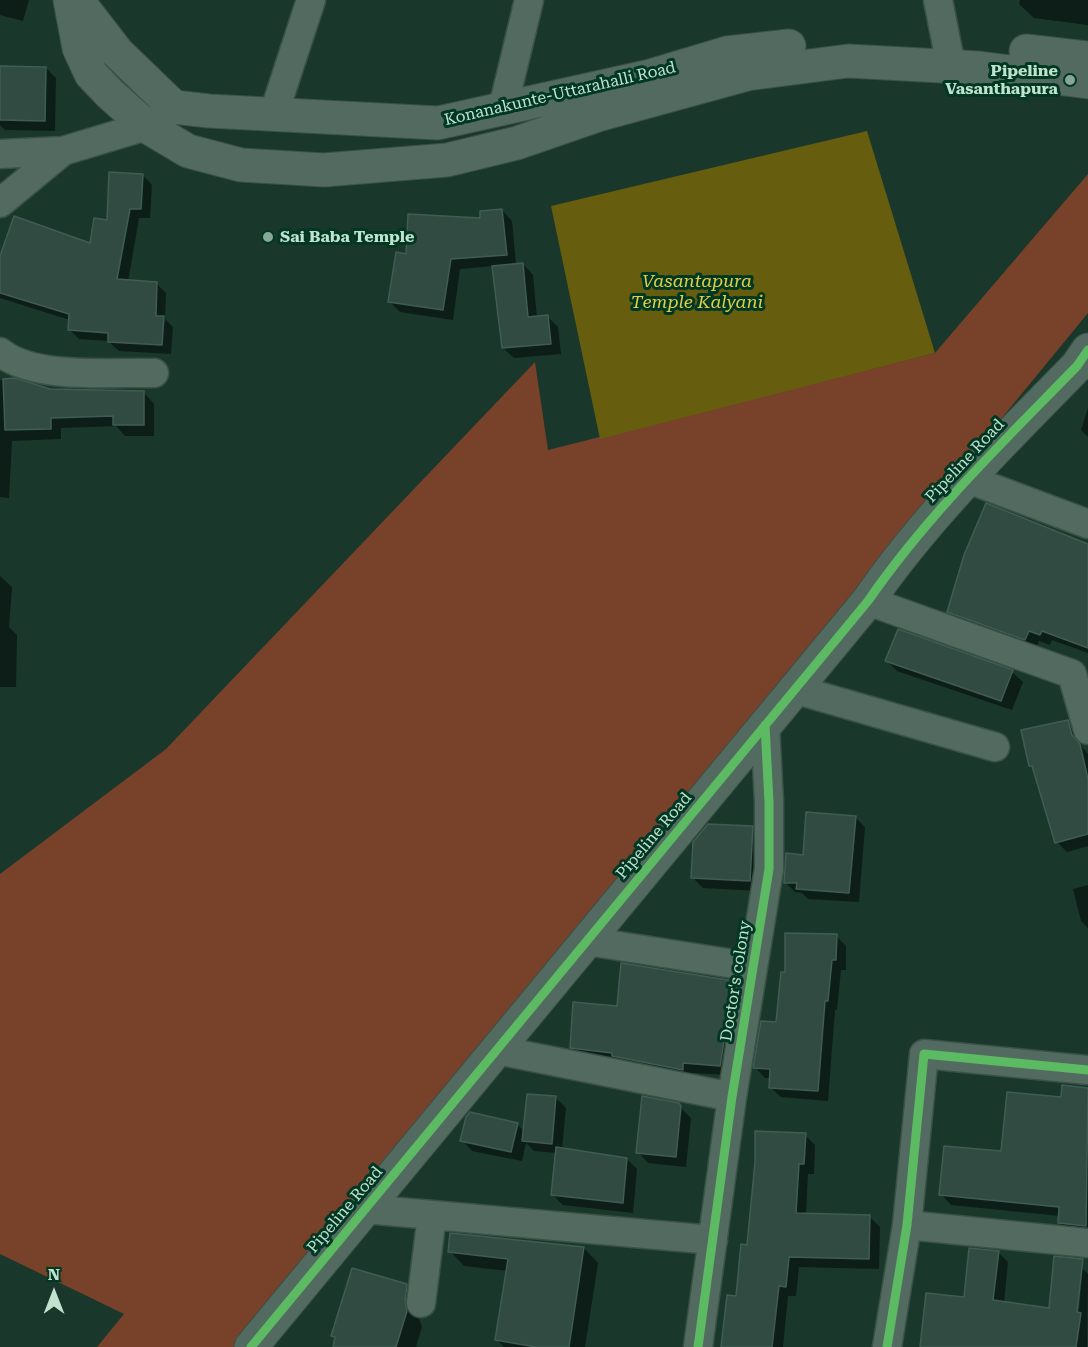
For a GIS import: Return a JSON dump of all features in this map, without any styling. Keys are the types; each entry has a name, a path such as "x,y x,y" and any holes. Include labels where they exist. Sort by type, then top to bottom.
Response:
{"main road":[{"path":"70,0 80,48 91,74 146,126 188,151 241,165 324,170 447,160 517,143 601,114 753,73 848,61 949,54 1088,82"},
{"path":"77,0 124,60 174,107"},
{"name":"Konanakunte-Uttarahalli Road","path":"174,107 438,123 650,76 727,53 777,47 896,40 949,54 1088,58"},
{"path":"438,123 447,160"},
{"name":"Pipeline Road","path":"251,1347 868,601 900,555 968,478 1084,362"}],"street":[{"path":"274,113 310,0"},
{"path":"503,108 529,0"},
{"path":"938,0 949,54"},
{"path":"0,154 63,151 146,126 174,107"},
{"path":"0,203 63,151"},
{"path":"0,352 11,361 41,369 154,373"},
{"path":"968,478 1088,524"},
{"path":"868,601 1080,676 1088,730"},
{"path":"794,689 995,747"},
{"name":"Doctor's colony","path":"698,1347 732,1097 769,869 769,802 765,725"},
{"path":"587,941 753,967"},
{"path":"497,1050 732,1097"},
{"path":"887,1347 907,1225 924,1054 1088,1070"},
{"path":"365,1209 713,1240"},
{"path":"421,1303 432,1215"},
{"path":"907,1225 1088,1243"}],"shaded area":[{"path":"1088,174 1088,313 240,1347 97,1347 124,1314 0,1254 0,874 166,749 535,362 548,450 935,353"}],"water":[{"name":"Vasantapura Temple Kalyani","path":"867,131 935,353 600,439 551,206"}],"building":[{"path":"0,66 46,67 45,121 0,120"},
{"path":"109,172 143,174 141,209 130,209 117,279 157,282 156,316 164,316 162,345 108,342 108,333 68,330 69,314 0,293 0,256 14,216 90,243 94,218 107,220"},
{"path":"502,209 507,255 451,259 443,310 388,302 396,252 406,254 408,214 480,218 480,211"},
{"path":"523,263 528,317 548,315 551,344 502,348 492,266"},
{"path":"15,378 50,389 144,391 144,425 113,425 113,416 51,418 51,429 5,430 3,379"},
{"path":"986,503 1088,544 1088,648 1042,631 1040,635 1029,631 1025,640 947,612 964,555"},
{"path":"898,629 1013,670 1001,701 885,661"},
{"path":"1068,720 1072,735 1080,744 1088,779 1088,834 1055,843 1032,766 1029,766 1021,730"},
{"path":"806,812 856,816 849,893 796,889 797,883 784,883 786,853 803,855"},
{"path":"708,824 753,826 750,881 691,878 693,842"},
{"path":"785,933 837,934 836,960 832,960 828,1001 825,1001 818,1091 769,1088 770,1069 753,1068 761,1021 776,1022 781,972 785,972"},
{"path":"621,963 734,981 720,1066 683,1063 683,1070 612,1056 612,1053 570,1048 573,1002 617,1006"},
{"path":"1062,1085 1088,1088 1086,1226 1058,1223 1059,1207 939,1195 944,1146 1001,1151 1007,1092 1061,1097"},
{"path":"527,1094 556,1096 552,1144 522,1141"},
{"path":"642,1096 679,1103 681,1106 676,1157 636,1153"},
{"path":"470,1112 518,1123 511,1152 460,1141 466,1117"},
{"path":"755,1131 806,1133 804,1164 799,1164 796,1213 870,1215 869,1259 789,1257 786,1287 779,1286 772,1347 721,1347 727,1295 736,1296 741,1244 747,1245 755,1162"},
{"path":"556,1147 627,1158 623,1203 551,1195"},
{"path":"450,1233 584,1247 569,1347 536,1347 495,1340 508,1259 448,1252"},
{"path":"969,1248 999,1251 993,1300 1049,1308 1054,1256 1083,1259 1077,1312 1081,1313 1076,1347 920,1347 926,1293 964,1297"},
{"path":"352,1268 407,1284 405,1302 407,1311 396,1347 333,1347 335,1337 331,1336"}],"cycle path":[{"path":"251,1347 868,601 941,508 1077,366 1088,350"},
{"path":"698,1347 732,1097 769,869 769,802 765,725"},
{"path":"887,1347 907,1225 924,1054 1088,1070"}],"place":[{"name":"Pipeline Vasanthapura","path":"1070,80"},
{"name":"Sai Baba Temple","path":"268,237"}]}
